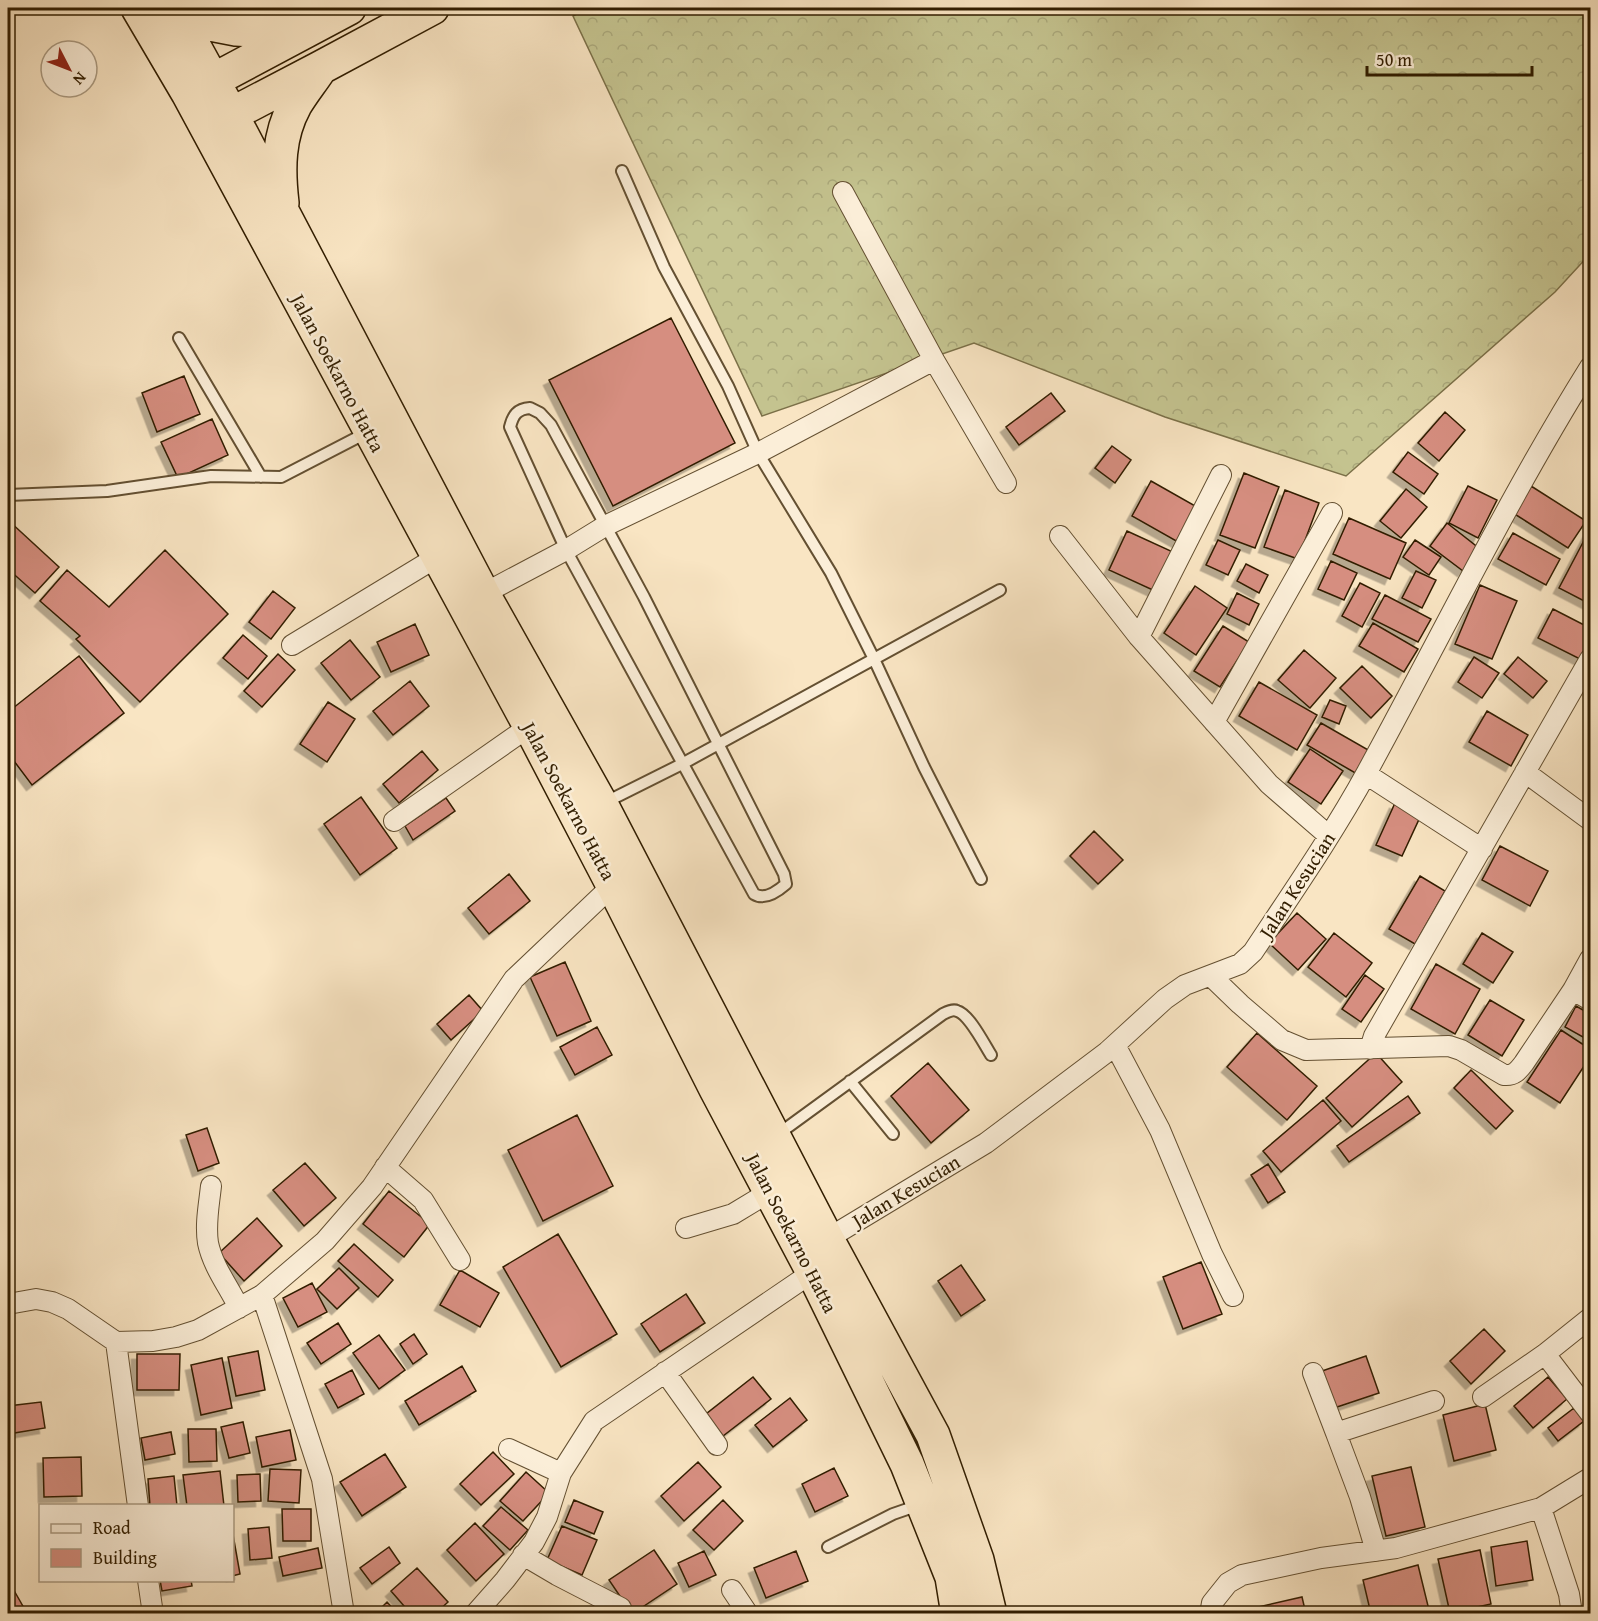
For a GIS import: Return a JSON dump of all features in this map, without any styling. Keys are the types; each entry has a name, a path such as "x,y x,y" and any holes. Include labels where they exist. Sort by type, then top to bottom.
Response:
{"highway":[{"name":"Jalan Soekarno Hatta","path":"138,8 200,87"},
{"path":"200,87 349,8"},
{"path":"218,121 432,8"},
{"name":"Jalan Soekarno Hatta","path":"176,13 200,87 369,431 530,726 613,885 716,1089 813,1272 907,1464 952,1577 958,1614"},
{"path":"176,13 236,29 309,29"},
{"path":"283,214 279,174 283,134 294,106 320,68"},
{"name":"Jalan Soekarno Hatta","path":"218,121 283,214 483,594 601,804 827,1239 933,1435 977,1560 990,1614"}],"street":[{"path":"843,192 934,360 1006,483"},
{"path":"483,594 566,550 604,526 758,453 934,360"},
{"name":"Jalan Kesucian","path":"827,1239 986,1143 1115,1045 1165,999 1185,985 1240,964 1253,952 1329,836 1366,774 1509,506 1590,367"},
{"path":"1139,637 1221,475"},
{"path":"1214,722 1332,513"},
{"path":"1060,536 1139,637 1269,784 1329,836"},
{"path":"292,645 437,556"},
{"path":"1370,1049 1374,1036 1590,659"},
{"path":"394,821 530,726"},
{"path":"1525,772 1590,820"},
{"path":"1366,774 1482,849"},
{"path":"8,1304 36,1299 52,1302 68,1309 116,1342 153,1341 198,1330 262,1295 325,1241 372,1187 514,979 613,885"},
{"path":"1210,976 1282,1040 1306,1050 1449,1046 1461,1050 1504,1075 1509,1075 1524,1064 1573,990 1590,959"},
{"path":"1573,990 1590,1000"},
{"path":"1115,1045 1160,1130 1212,1254 1233,1296"},
{"path":"385,1167 423,1200 460,1260"},
{"path":"211,1186 207,1222 208,1244 214,1262 239,1308"},
{"path":"686,1227 733,1214 771,1191"},
{"path":"476,1614 505,1580 541,1531 561,1473 594,1421 813,1272"},
{"path":"262,1295 322,1479 344,1614"},
{"path":"1483,1397 1545,1354 1590,1318"},
{"path":"116,1342 138,1504"},
{"path":"1545,1354 1590,1413"},
{"path":"665,1372 717,1445"},
{"path":"1313,1373 1360,1497 1376,1551"},
{"path":"1336,1432 1434,1401"},
{"path":"509,1449 561,1473"},
{"path":"1210,1614 1212,1603 1228,1583 1242,1575 1321,1558 1396,1548 1541,1508 1590,1478"},
{"path":"1541,1508 1569,1594 1572,1614"},
{"path":"523,1556 621,1608"},
{"path":"148,1582 153,1614"},
{"path":"732,1590 748,1614"}],"lane":[{"path":"622,171 664,267 728,386 758,453 831,573 924,767 981,879"},
{"path":"178,338 261,477"},
{"path":"530,408 540,412 551,425 604,526 644,597 784,874 786,884 779,890 763,897 754,894 566,550 510,427 512,416 522,409 530,408"},
{"path":"8,495 107,491 211,476 281,477 369,431"},
{"path":"601,804 682,764 1000,590"},
{"path":"774,1137 949,1011 957,1010 966,1016 991,1055"},
{"path":"850,1081 893,1134"},
{"path":"828,1547 893,1514 922,1504"}],"green space":[{"path":"588,8 1590,8 1590,254 1555,292 1346,476 1165,417 974,343 762,416 573,16"}],"building":[{"path":"671,318 735,443 613,506 549,380"},
{"path":"184,376 200,414 157,432 142,393"},
{"path":"1051,393 1065,411 1019,445 1006,427"},
{"path":"1445,412 1465,430 1439,461 1418,443"},
{"path":"212,419 228,455 178,478 161,442"},
{"path":"1112,446 1131,460 1115,483 1095,468"},
{"path":"1408,452 1438,474 1424,494 1393,472"},
{"path":"1244,473 1279,487 1255,548 1220,535"},
{"path":"1151,481 1197,507 1178,542 1132,516"},
{"path":"1468,486 1497,500 1478,538 1449,523"},
{"path":"1531,486 1586,521 1568,548 1513,513"},
{"path":"1406,489 1427,507 1401,538 1380,521"},
{"path":"1285,490 1319,503 1298,559 1264,547"},
{"path":"1349,518 1406,543 1390,579 1333,554"},
{"path":"8,520 59,567 35,593 8,569"},
{"path":"1447,523 1480,549 1463,571 1430,546"},
{"path":"1590,529 1590,604 1559,588"},
{"path":"1127,531 1173,552 1155,591 1109,570"},
{"path":"1513,533 1560,559 1546,585 1498,559"},
{"path":"1218,540 1240,550 1228,575 1206,565"},
{"path":"1415,540 1441,557 1429,575 1403,557"},
{"path":"165,550 228,614 140,702 76,639 80,636 40,601 67,570 109,607"},
{"path":"1331,561 1357,573 1344,600 1318,589"},
{"path":"1246,564 1268,575 1259,593 1237,581"},
{"path":"1416,571 1436,580 1422,608 1402,598"},
{"path":"1360,583 1380,593 1362,627 1342,616"},
{"path":"1480,585 1517,601 1492,659 1455,644"},
{"path":"1195,586 1227,608 1196,655 1164,633"},
{"path":"273,591 295,608 271,639 249,622"},
{"path":"1237,593 1259,604 1249,625 1227,614"},
{"path":"1385,595 1431,619 1418,642 1372,619"},
{"path":"1553,609 1590,628 1590,638 1580,659 1538,638"},
{"path":"1373,623 1418,649 1404,672 1359,646"},
{"path":"415,624 429,655 391,672 377,642"},
{"path":"1223,626 1249,642 1220,687 1194,671"},
{"path":"243,635 267,656 248,679 223,658"},
{"path":"350,640 380,677 351,700 321,663"},
{"path":"1304,650 1336,678 1310,708 1278,680"},
{"path":"278,654 295,670 262,707 244,691"},
{"path":"79,656 124,713 32,785 8,753 8,712"},
{"path":"1474,657 1499,673 1482,698 1458,682"},
{"path":"1518,657 1547,681 1533,698 1504,674"},
{"path":"1362,666 1392,696 1371,718 1340,688"},
{"path":"410,681 429,706 393,735 373,711"},
{"path":"1259,682 1317,715 1297,750 1239,716"},
{"path":"1330,700 1346,706 1339,724 1322,717"},
{"path":"328,702 355,719 327,762 300,744"},
{"path":"1487,711 1528,735 1511,766 1469,742"},
{"path":"1321,723 1370,751 1357,774 1307,745"},
{"path":"1310,749 1343,771 1321,804 1288,782"},
{"path":"422,751 438,770 399,803 383,784"},
{"path":"361,797 397,848 360,875 324,824"},
{"path":"446,798 455,811 413,840 405,826"},
{"path":"1395,803 1421,815 1402,856 1376,845"},
{"path":"1094,831 1123,860 1098,884 1070,856"},
{"path":"1500,846 1548,871 1530,906 1482,880"},
{"path":"509,874 530,901 489,934 468,908"},
{"path":"1420,876 1445,891 1415,944 1389,929"},
{"path":"1297,913 1326,939 1298,970 1269,943"},
{"path":"1334,933 1372,963 1346,997 1308,967"},
{"path":"1482,933 1513,952 1493,983 1463,964"},
{"path":"565,962 591,1021 557,1036 530,977"},
{"path":"1436,964 1480,989 1455,1034 1411,1009"},
{"path":"1365,975 1384,989 1361,1022 1342,1009"},
{"path":"469,995 483,1011 451,1040 437,1024"},
{"path":"1490,1000 1524,1020 1502,1056 1468,1035"},
{"path":"1576,1006 1590,1014 1590,1041 1565,1027"},
{"path":"597,1027 612,1055 575,1075 560,1047"},
{"path":"1561,1030 1590,1049 1590,1057 1560,1103 1527,1082"},
{"path":"1257,1033 1317,1086 1287,1120 1227,1067"},
{"path":"1376,1053 1402,1082 1352,1127 1326,1098"},
{"path":"928,1063 969,1110 931,1143 891,1096"},
{"path":"1471,1070 1513,1111 1496,1129 1454,1088"},
{"path":"1408,1096 1420,1113 1349,1162 1337,1146"},
{"path":"1323,1100 1341,1121 1281,1172 1263,1151"},
{"path":"577,1115 613,1186 543,1221 508,1150"},
{"path":"207,1128 219,1163 198,1171 186,1135"},
{"path":"305,1163 336,1198 304,1226 273,1190"},
{"path":"1268,1164 1285,1192 1268,1203 1251,1175"},
{"path":"389,1191 430,1224 404,1257 363,1224"},
{"path":"257,1218 282,1246 244,1281 219,1253"},
{"path":"558,1234 617,1334 561,1367 503,1267"},
{"path":"354,1244 393,1280 378,1297 338,1261"},
{"path":"1201,1262 1222,1314 1183,1329 1163,1277"},
{"path":"961,1265 985,1300 961,1316 938,1281"},
{"path":"339,1268 359,1288 337,1309 317,1289"},
{"path":"460,1270 499,1293 480,1327 440,1305"},
{"path":"312,1283 327,1312 298,1327 283,1298"},
{"path":"686,1294 705,1323 660,1352 641,1324"},
{"path":"338,1323 351,1344 321,1364 307,1343"},
{"path":"1484,1329 1505,1351 1471,1384 1450,1361"},
{"path":"414,1334 427,1354 413,1364 400,1344"},
{"path":"379,1335 405,1370 379,1389 353,1353"},
{"path":"258,1351 265,1390 236,1396 228,1357"},
{"path":"137,1354 180,1354 179,1390 137,1390"},
{"path":"1366,1356 1379,1393 1334,1408 1322,1371"},
{"path":"222,1358 232,1408 201,1415 191,1365"},
{"path":"462,1366 476,1391 419,1425 405,1401"},
{"path":"352,1370 364,1394 338,1408 325,1384"},
{"path":"753,1377 771,1399 723,1436 706,1414"},
{"path":"1548,1377 1567,1399 1533,1428 1514,1406"},
{"path":"790,1398 807,1420 773,1447 755,1425"},
{"path":"41,1402 45,1428 8,1434 8,1406"},
{"path":"1485,1404 1496,1450 1454,1461 1443,1415"},
{"path":"1574,1408 1584,1421 1558,1441 1548,1428"},
{"path":"243,1422 250,1453 229,1458 221,1427"},
{"path":"188,1429 216,1429 217,1461 189,1462"},
{"path":"290,1430 296,1460 262,1467 256,1437"},
{"path":"171,1432 175,1454 145,1460 141,1438"},
{"path":"493,1452 514,1474 481,1505 460,1484"},
{"path":"385,1454 406,1487 362,1516 340,1482"},
{"path":"81,1457 82,1496 44,1497 43,1458"},
{"path":"698,1462 721,1487 684,1521 661,1496"},
{"path":"1411,1467 1425,1527 1386,1536 1372,1476"},
{"path":"834,1468 848,1496 815,1512 802,1484"},
{"path":"270,1469 301,1470 299,1503 268,1501"},
{"path":"220,1471 224,1504 187,1504 183,1475"},
{"path":"526,1472 549,1493 523,1521 500,1501"},
{"path":"260,1474 261,1501 238,1502 237,1475"},
{"path":"174,1476 177,1504 150,1504 148,1479"},
{"path":"574,1500 603,1512 594,1534 565,1522"},
{"path":"723,1500 743,1521 714,1550 693,1530"},
{"path":"501,1507 528,1530 510,1550 483,1526"},
{"path":"282,1509 311,1509 311,1541 283,1541"},
{"path":"475,1523 504,1554 476,1581 447,1550"},
{"path":"562,1526 597,1540 582,1575 547,1560"},
{"path":"269,1527 272,1558 250,1560 248,1529"},
{"path":"234,1540 240,1574 234,1576"},
{"path":"1527,1541 1533,1580 1496,1586 1491,1547"},
{"path":"389,1547 400,1563 372,1584 360,1568"},
{"path":"318,1548 322,1568 283,1576 279,1557"},
{"path":"654,1550 677,1584 632,1614 609,1580"},
{"path":"1480,1550 1491,1604 1450,1613 1438,1559"},
{"path":"704,1551 716,1575 689,1587 678,1563"},
{"path":"796,1551 808,1581 766,1598 754,1568"},
{"path":"1418,1565 1429,1610 1415,1614 1371,1614 1363,1580"},
{"path":"417,1568 448,1602 435,1614 411,1614 391,1591"},
{"path":"8,1580 24,1608 15,1614 8,1614"},
{"path":"160,1582 191,1582 192,1586 162,1591"},
{"path":"1302,1597 1306,1614 1228,1614"},
{"path":"387,1602 398,1614 375,1614"},
{"path":"856,1608 859,1614 845,1614"}]}
